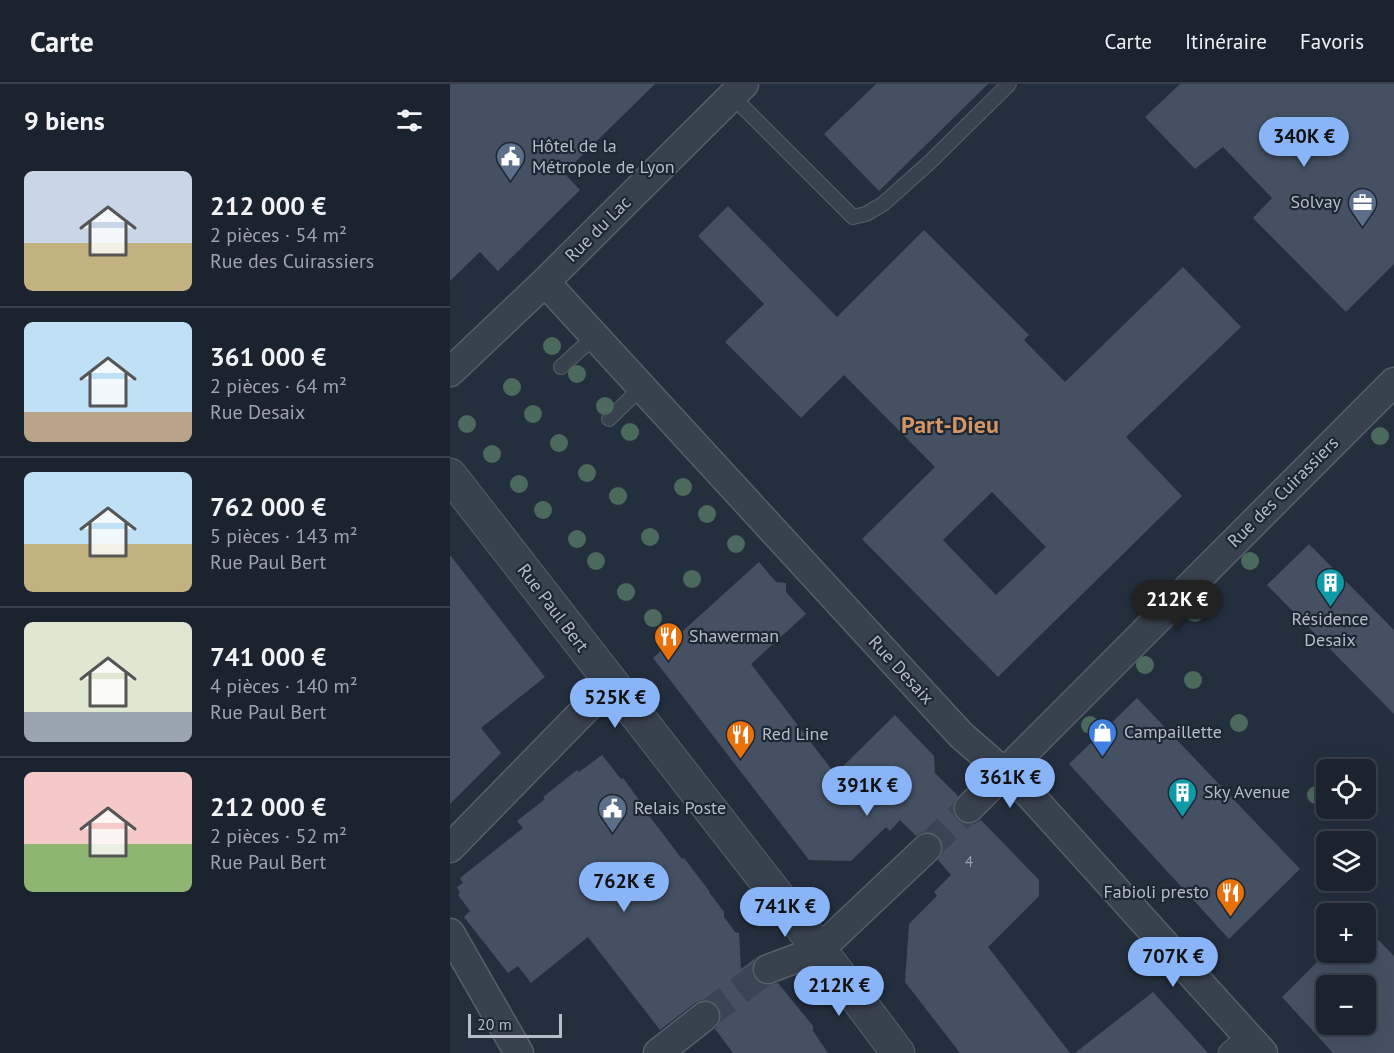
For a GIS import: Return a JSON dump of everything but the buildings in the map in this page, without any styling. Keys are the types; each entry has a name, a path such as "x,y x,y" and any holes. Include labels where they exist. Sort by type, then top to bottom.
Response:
{"street":[{"name":"Rue du Lac","path":"450,372 545,282 738,90"},
{"name":"Rue Desaix","path":"545,282 961,735 1030,795 1247,1047"},
{"name":"Rue des Cuirassiers","path":"969,808 1394,382"},
{"name":"Rue Paul Bert","path":"450,476 898,1053"},
{"path":"450,848 611,683"},
{"path":"768,969 819,950 927,848"},
{"path":"450,933 519,1053"},
{"path":"658,1053 705,1016"}],"lane":[{"path":"738,90 853,217 866,214 883,204 930,162 1009,84"},
{"path":"561,367 595,336"},
{"path":"609,419 642,387"}],"tunnel":[{"path":"927,848 969,808"},
{"path":"705,1016 768,969"}],"place":[{"name":"Hôtel de la Métropole de Lyon","path":"511,182"},
{"name":"Solvay","path":"1362,228"},
{"name":"Résidence Desaix","path":"1330,608"},
{"name":"Shawerman","path":"668,662"},
{"name":"Campaillette","path":"1103,758"},
{"name":"Red Line","path":"741,760"},
{"name":"Sky Avenue","path":"1183,818"},
{"name":"Relais Poste","path":"613,834"},
{"name":"Fabioli presto","path":"1230,918"}],"district":[{"name":"Part-Dieu","path":"950,425"}]}
